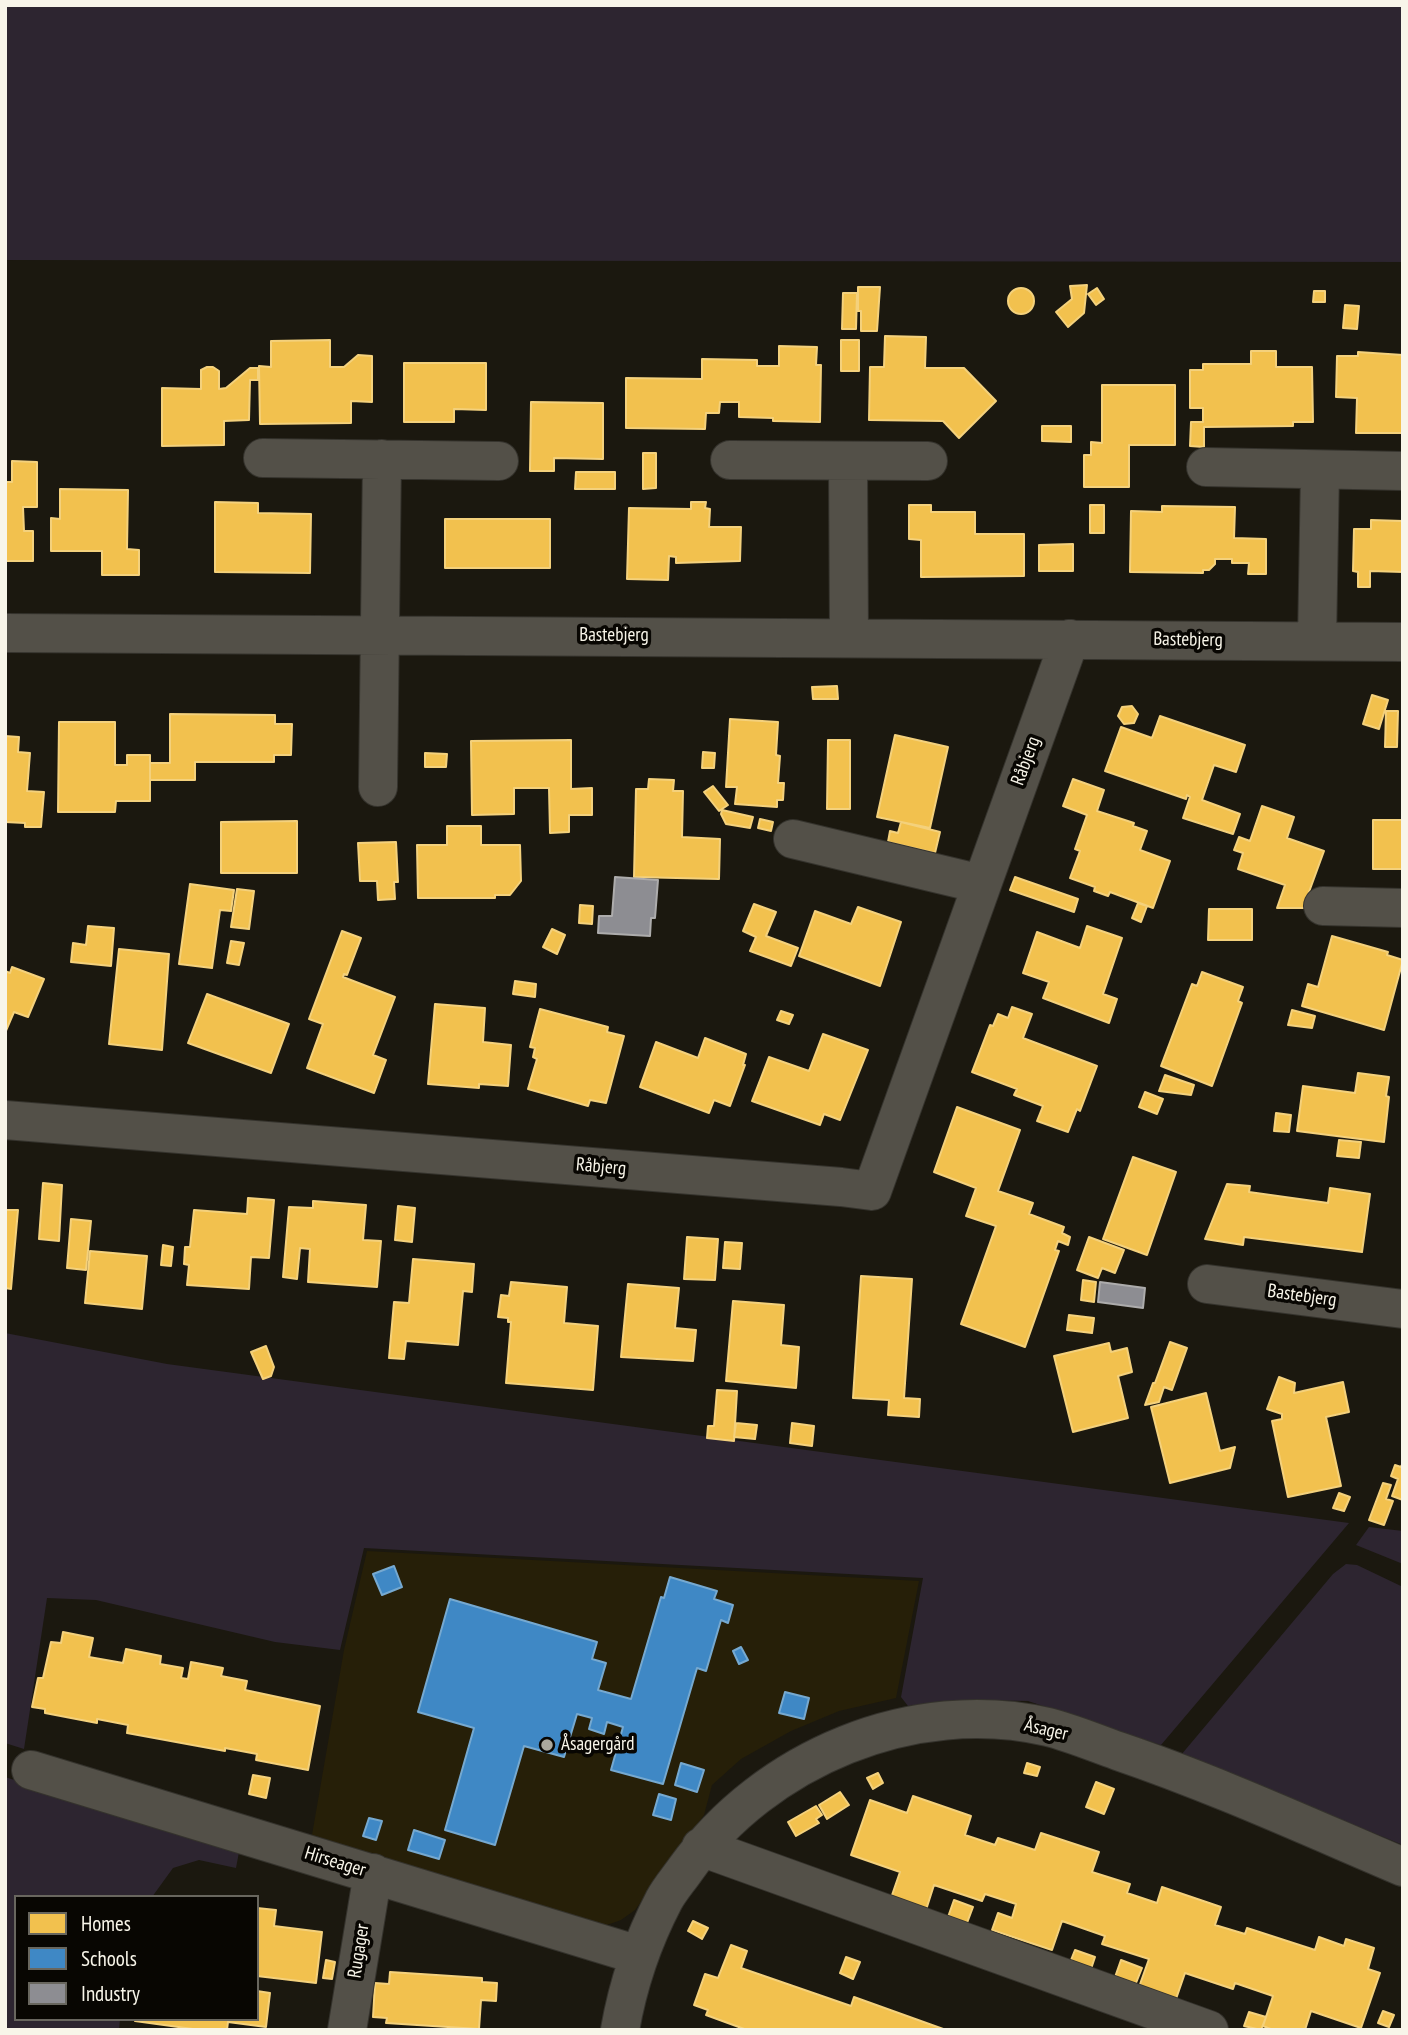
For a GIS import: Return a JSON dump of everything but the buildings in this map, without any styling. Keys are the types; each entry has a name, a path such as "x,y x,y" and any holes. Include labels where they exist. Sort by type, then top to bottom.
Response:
{"street":[{"path":"263,458 499,461"},
{"path":"378,787 382,459"},
{"path":"730,460 928,461"},
{"path":"848,461 849,638"},
{"path":"1206,467 1403,471"},
{"path":"1317,641 1320,471"},
{"name":"Bastebjerg","path":"5,633 1403,642"},
{"name":"Råbjerg","path":"5,1120 827,1185 872,1191 1070,639"},
{"path":"793,839 981,884"},
{"path":"1323,906 1403,908"},
{"name":"Bastebjerg","path":"1207,1283 1401,1305"},
{"name":"Åsager","path":"620,2030 626,1995 638,1955 665,1898 701,1847 740,1808 784,1775 833,1749 885,1732 939,1722 994,1720 1048,1727 1158,1765 1403,1867"},
{"name":"Hirseager","path":"31,1770 638,1955"},
{"path":"701,1847 1209,2030"},
{"name":"Rugager","path":"347,2030 373,1873"}],"shaded area":[{"path":"5,5 1403,5 1403,262 5,260"},
{"path":"5,1333 167,1364 1349,1523 1161,1745 1028,1701 969,1700 908,1706 901,1697 923,1578 364,1548 340,1650 275,1642 96,1600 47,1598 24,1749 5,1743"},
{"path":"1369,1527 1403,1531 1403,1564 1356,1545"},
{"name":"Åsagergård","path":"367,1551 919,1581 896,1698 839,1711 791,1731 741,1759 712,1785 704,1815 635,1910 621,1920 604,1926 312,1835 344,1650"},
{"path":"1346,1564 1357,1565 1403,1587 1403,1845 1181,1755 1333,1574"},
{"path":"5,1777 239,1852 236,1868 199,1860 173,1868 153,1895 14,1895 14,2021 120,2021 119,2030 5,2030"}],"place":[{"name":"Åsagergård","path":"547,1745"}]}
